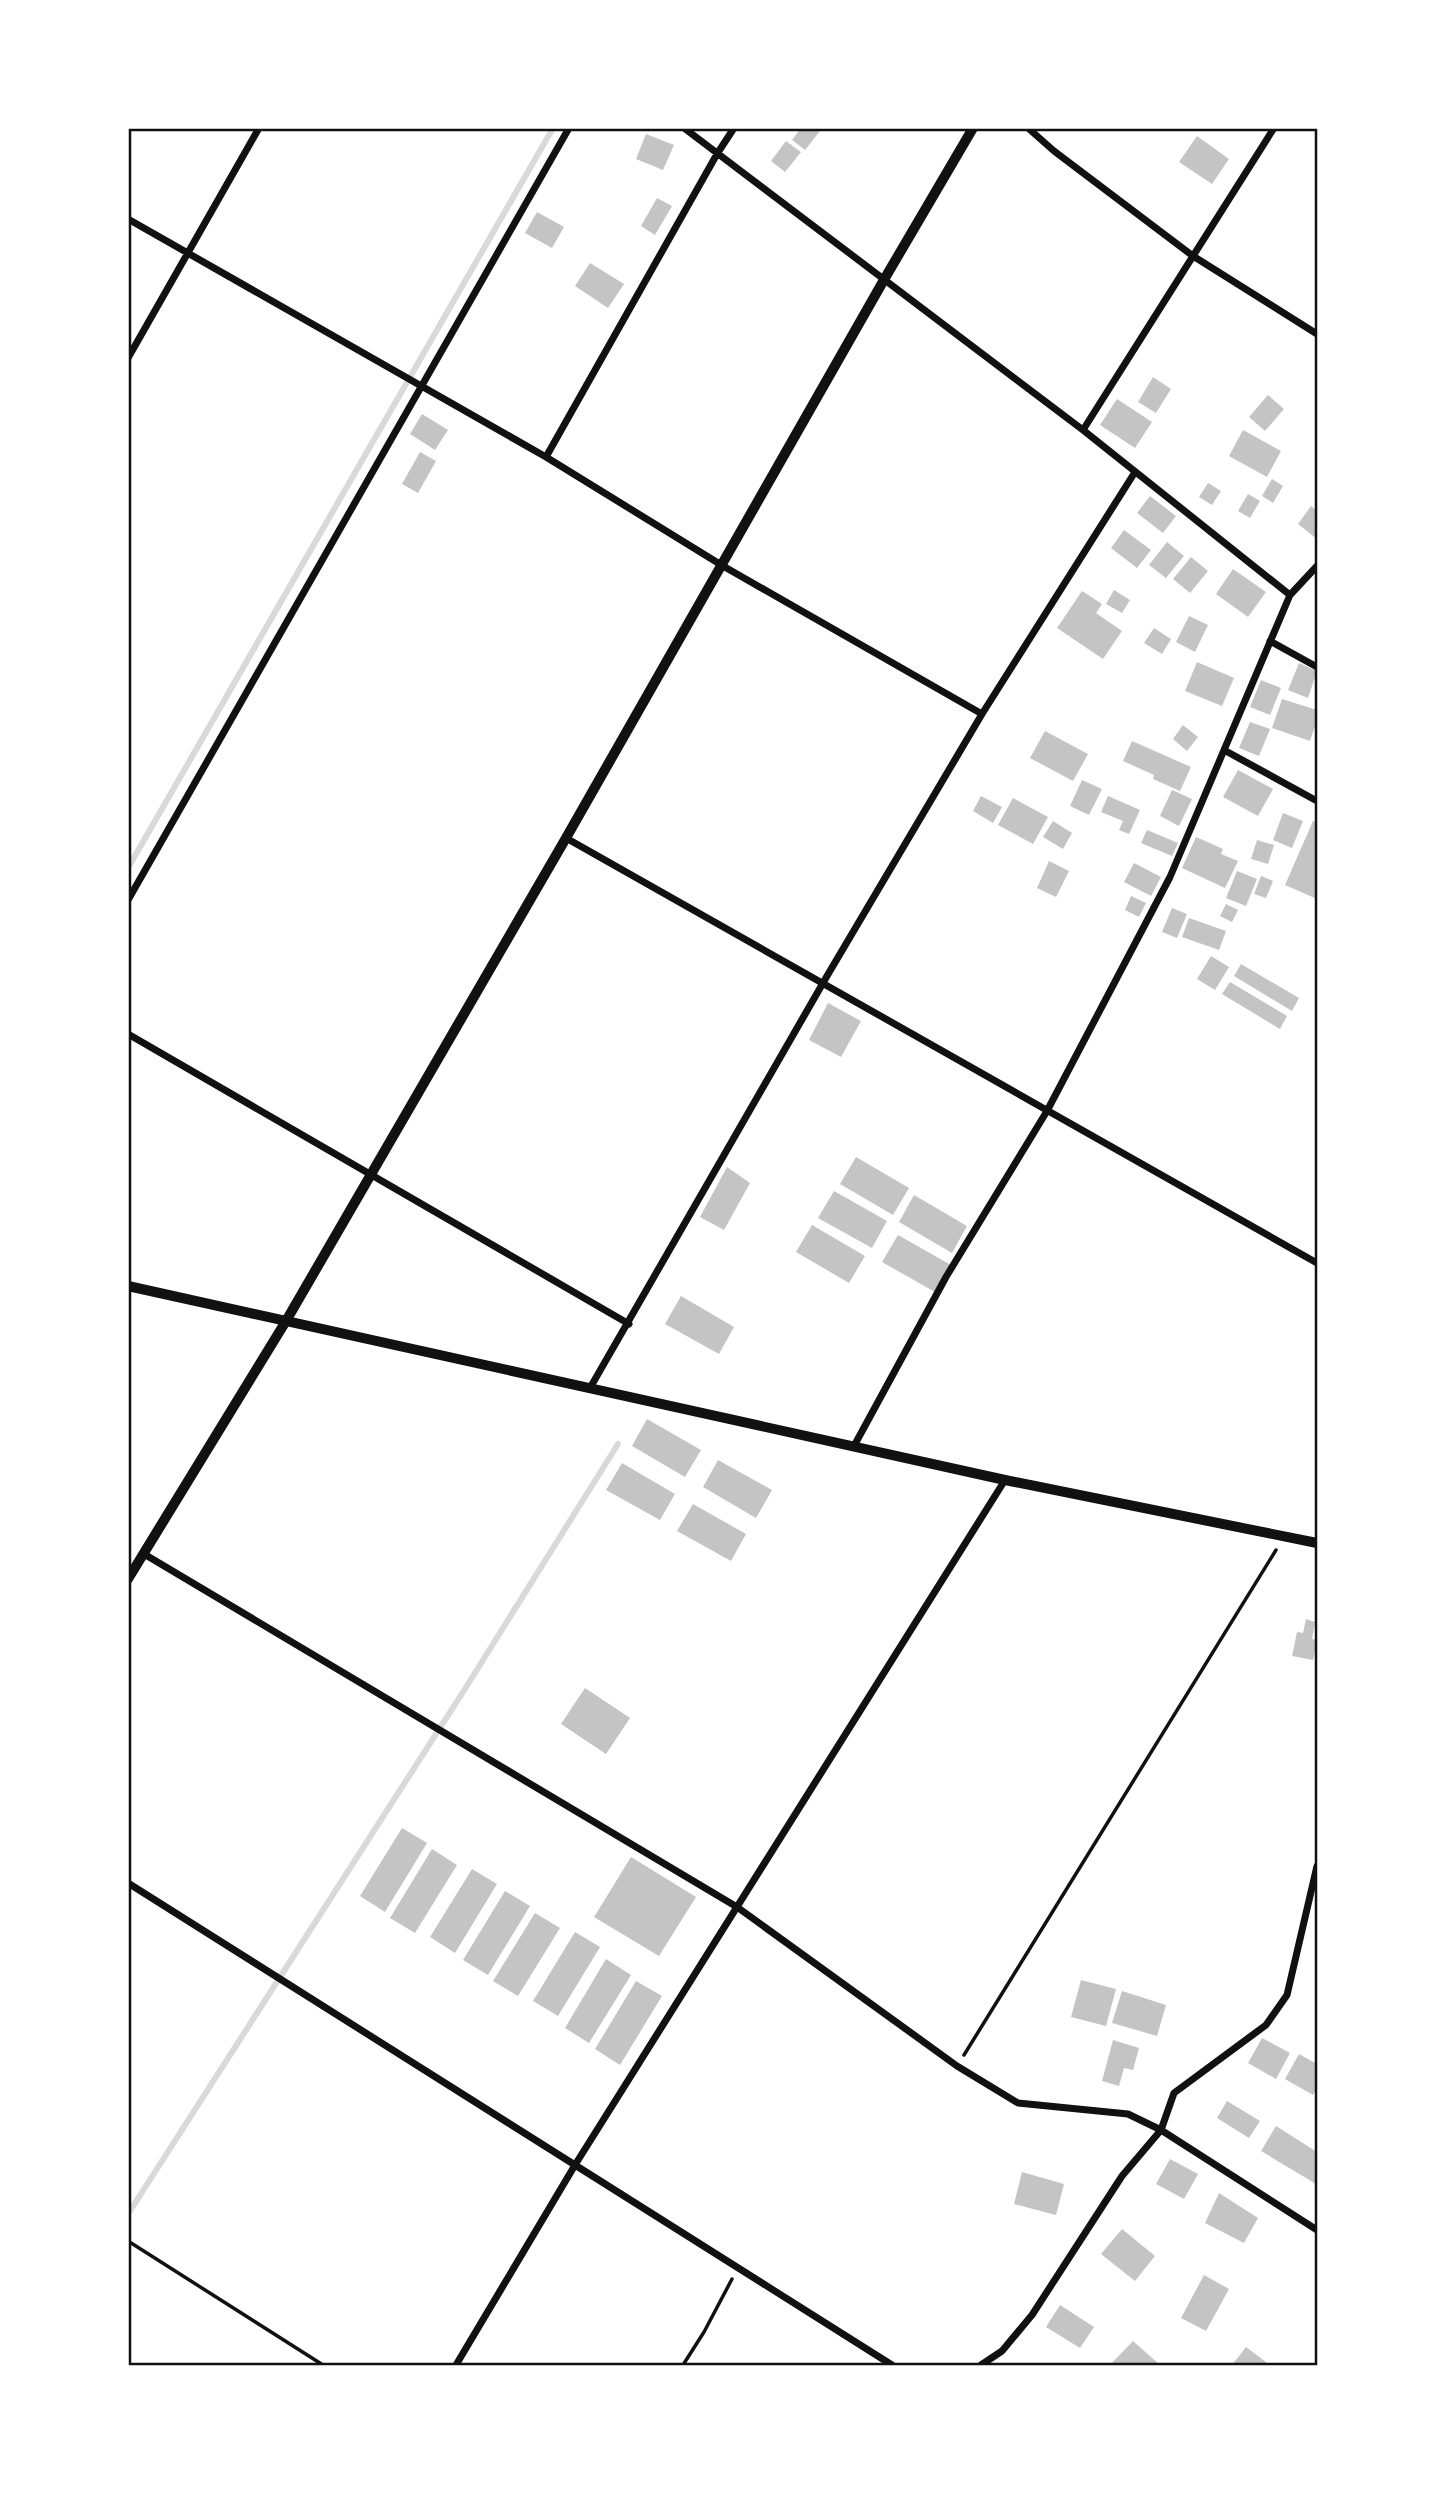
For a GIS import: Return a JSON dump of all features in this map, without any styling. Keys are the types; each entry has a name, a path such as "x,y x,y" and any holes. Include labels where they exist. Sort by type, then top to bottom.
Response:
{"street":[{"path":"128,358 259,128"},
{"path":"128,900 569,128"},
{"path":"684,128 1083,430 1290,595"},
{"path":"547,457 734,128"},
{"path":"128,1579 286,1321 973,128"},
{"path":"1028,128 1193,256 1317,334"},
{"path":"1083,430 1274,128"},
{"path":"128,219 547,457 723,566 982,714"},
{"path":"590,1388 823,983 982,714 1135,472"},
{"path":"854,1446 946,1277 1046,1111 1170,877 1290,595 1317,566"},
{"path":"1270,641 1317,667"},
{"path":"1224,750 1317,802"},
{"path":"566,838 1317,1263"},
{"path":"128,1034 629,1324"},
{"path":"128,1286 1005,1480 1317,1543"},
{"path":"456,2365 575,2165 1005,1480"},
{"path":"144,1554 737,1907 957,2066 1018,2103 1128,2114 1161,2130 1317,2230"},
{"path":"981,2365 1002,2351 1032,2315 1122,2176 1161,2130 1174,2093 1266,2025 1287,1995 1317,1866"},
{"path":"128,1882 892,2365"}],"path":[{"path":"957,2066 1285,1535"},
{"path":"128,2241 323,2365"},
{"path":"683,2365 704,2332 737,2268"}],"building":[{"path":"801,128 816,128 820,131 805,150 792,140"},
{"path":"646,134 674,145 663,170 636,159"},
{"path":"1197,136 1229,159 1212,184 1179,162"},
{"path":"786,141 801,152 785,172 771,161"},
{"path":"657,198 672,206 655,235 641,226"},
{"path":"537,212 564,227 552,248 525,233"},
{"path":"590,263 624,284 608,308 575,286"},
{"path":"1153,377 1171,389 1156,413 1138,402"},
{"path":"1268,395 1284,409 1265,431 1249,417"},
{"path":"1117,399 1152,422 1135,448 1100,425"},
{"path":"422,414 448,430 435,450 410,434"},
{"path":"1243,430 1281,451 1267,477 1229,456"},
{"path":"420,452 436,461 418,493 402,484"},
{"path":"1272,479 1283,486 1273,503 1262,496"},
{"path":"1208,483 1221,491 1212,505 1199,497"},
{"path":"1248,494 1260,501 1250,518 1238,511"},
{"path":"1150,496 1176,516 1163,533 1137,513"},
{"path":"1311,506 1317,511 1317,539 1298,524"},
{"path":"1124,530 1151,550 1137,568 1111,548"},
{"path":"1167,542 1184,556 1166,578 1149,565"},
{"path":"1191,557 1208,571 1190,593 1173,579"},
{"path":"1233,569 1266,592 1248,617 1216,594"},
{"path":"1114,590 1130,600 1122,613 1106,604"},
{"path":"1082,591 1102,604 1096,613 1122,631 1103,659 1057,628"},
{"path":"1189,616 1208,625 1195,652 1176,642"},
{"path":"1154,628 1171,639 1162,654 1144,643"},
{"path":"1197,662 1234,678 1222,706 1185,691"},
{"path":"1299,663 1317,671 1308,698 1288,690"},
{"path":"1261,680 1281,688 1270,715 1250,707"},
{"path":"1282,699 1317,710 1317,720 1310,741 1272,728"},
{"path":"1250,722 1270,729 1259,756 1239,748"},
{"path":"1183,725 1198,737 1187,751 1173,739"},
{"path":"1045,731 1088,754 1073,781 1030,758"},
{"path":"1132,741 1191,767 1180,791 1123,761"},
{"path":"1238,770 1273,789 1258,816 1223,797"},
{"path":"1082,780 1102,789 1089,815 1070,806"},
{"path":"1172,790 1192,799 1179,826 1160,816"},
{"path":"981,796 1002,807 993,823 973,811"},
{"path":"1108,796 1140,810 1129,834 1119,830 1123,821 1101,812"},
{"path":"1013,798 1048,817 1033,844 998,825"},
{"path":"1283,813 1303,821 1292,848 1273,840"},
{"path":"1053,821 1072,833 1063,849 1043,837"},
{"path":"1313,821 1317,822 1317,899 1285,885"},
{"path":"1147,830 1178,843 1172,856 1141,843"},
{"path":"1196,837 1223,849 1221,854 1238,861 1225,888 1182,868"},
{"path":"1257,840 1274,845 1268,864 1251,859"},
{"path":"1049,861 1069,871 1056,897 1037,888"},
{"path":"1134,863 1161,877 1151,896 1124,882"},
{"path":"1237,871 1257,879 1246,906 1226,898"},
{"path":"1261,876 1273,881 1266,898 1254,894"},
{"path":"1131,896 1146,903 1139,917 1125,910"},
{"path":"1226,904 1238,910 1232,922 1220,916"},
{"path":"1172,908 1187,914 1177,938 1162,932"},
{"path":"1189,918 1226,931 1219,950 1182,937"},
{"path":"1211,956 1229,967 1215,990 1197,979"},
{"path":"1241,964 1299,998 1292,1011 1234,976"},
{"path":"1230,982 1287,1016 1280,1029 1222,994"},
{"path":"828,1003 861,1021 841,1057 809,1040"},
{"path":"856,1157 909,1188 893,1215 840,1184"},
{"path":"727,1167 750,1183 724,1230 700,1217"},
{"path":"834,1191 887,1221 872,1248 818,1218"},
{"path":"914,1195 967,1226 952,1253 899,1222"},
{"path":"812,1225 865,1256 849,1283 796,1252"},
{"path":"898,1235 951,1265 935,1292 882,1262"},
{"path":"681,1296 734,1327 719,1354 665,1324"},
{"path":"647,1419 701,1450 685,1477 632,1446"},
{"path":"718,1460 772,1490 756,1518 703,1487"},
{"path":"622,1463 675,1494 660,1520 606,1490"},
{"path":"693,1504 746,1534 731,1561 677,1531"},
{"path":"1306,1619 1315,1622 1312,1639 1317,1642 1313,1660 1292,1656 1297,1632 1303,1633"},
{"path":"585,1688 630,1718 606,1754 561,1724"},
{"path":"402,1828 427,1843 385,1912 360,1896"},
{"path":"432,1849 457,1865 415,1933 390,1918"},
{"path":"631,1857 696,1897 659,1956 594,1917"},
{"path":"472,1869 497,1884 455,1953 430,1937"},
{"path":"505,1891 530,1906 488,1975 463,1960"},
{"path":"535,1913 560,1928 518,1996 493,1981"},
{"path":"575,1932 600,1947 558,2016 533,2001"},
{"path":"606,1959 631,1975 589,2043 565,2028"},
{"path":"1081,1980 1116,1989 1106,2026 1071,2017"},
{"path":"636,1981 662,1996 620,2065 595,2049"},
{"path":"1122,1991 1166,2005 1157,2036 1112,2023"},
{"path":"1262,2038 1290,2053 1276,2079 1248,2063"},
{"path":"1113,2040 1139,2048 1133,2070 1124,2068 1119,2086 1102,2081"},
{"path":"1299,2054 1317,2064 1317,2087 1313,2095 1285,2079"},
{"path":"1227,2101 1260,2121 1249,2138 1217,2118"},
{"path":"1276,2126 1317,2152 1316,2184 1261,2151"},
{"path":"1170,2159 1198,2174 1184,2199 1156,2184"},
{"path":"1022,2172 1064,2184 1056,2215 1014,2204"},
{"path":"1219,2193 1258,2218 1244,2243 1205,2223"},
{"path":"1122,2229 1155,2256 1135,2281 1101,2254"},
{"path":"1204,2275 1229,2289 1206,2331 1181,2318"},
{"path":"1060,2305 1094,2327 1080,2348 1046,2327"},
{"path":"1133,2341 1160,2365 1110,2365"},
{"path":"1246,2347 1270,2365 1232,2365"}],"waterway":[{"path":"128,868 553,128"},
{"path":"128,2214 463,1692 618,1444"}]}
